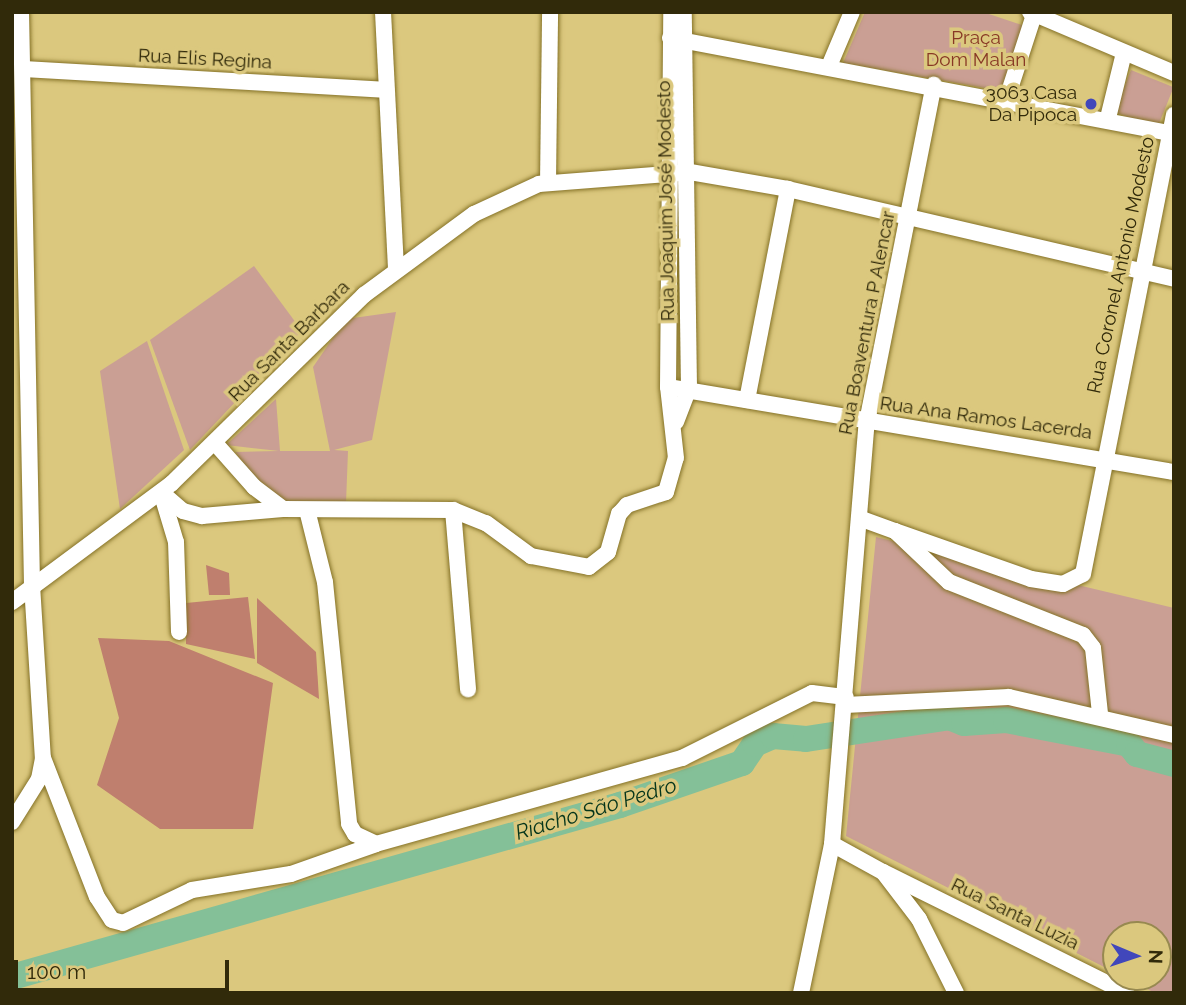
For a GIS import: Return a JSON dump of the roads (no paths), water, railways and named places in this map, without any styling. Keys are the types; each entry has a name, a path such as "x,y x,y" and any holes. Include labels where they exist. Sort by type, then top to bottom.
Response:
{"street":[{"path":"12,822 39,779 43,758 20,411 18,260 23,69 21,12"},
{"path":"383,12 384,90 396,270"},
{"path":"548,183 550,12"},
{"name":"Rua Joaquim José Modesto","path":"671,12 677,38 690,172 689,388"},
{"name":"Rua Joaquim José Modesto","path":"676,422 668,387 669,173 677,38 684,12"},
{"path":"830,64 852,12"},
{"path":"1007,98 1032,14 1174,73"},
{"path":"677,38 1007,98 1169,133"},
{"path":"1108,118 1124,53"},
{"name":"Rua Elis Regina","path":"23,69 384,90"},
{"name":"Rua Boaventura P Alencar","path":"801,993 832,844 867,422 934,85"},
{"name":"Rua Coronel Antonio Modesto","path":"895,531 1011,573 1063,584 1083,573 1140,272 1174,115"},
{"name":"Rua Santa Barbara","path":"12,602 161,492 215,443 317,337 396,270 512,192 548,183 690,172 788,189 1174,279"},
{"path":"747,400 788,189"},
{"path":"668,319 690,319"},
{"name":"Rua Ana Ramos Lacerda","path":"668,387 689,388 867,422 1104,456 1174,472"},
{"path":"161,492 192,515 283,509 453,510 486,523 531,556 589,567 608,552 619,514 627,505 666,492 676,458 676,422 689,388"},
{"path":"215,443 254,487 283,509"},
{"path":"161,492 176,542 179,632"},
{"path":"307,510 325,582 349,824 355,834 376,844"},
{"path":"453,510 468,689"},
{"path":"859,518 895,531 949,582 1083,635 1093,649 1100,714"},
{"path":"43,758 97,897 116,922 192,890 291,874 376,844 682,758 812,693 845,707 991,695 1100,714 1174,735"},
{"name":"Rua Santa Luzia","path":"832,844 1127,993"},
{"path":"883,872 919,919 956,993"}],"waterway":[{"name":"Riacho São Pedro","path":"12,977 620,805 742,763 755,744 773,736 806,739 949,717 964,723 1006,720 1129,744 1137,754 1174,764"}],"place":[{"name":"3063 Casa Da Pipoca","path":"1091,104"}],"park label":[{"name":"Praça Dom Malan","path":"976,49"}]}
